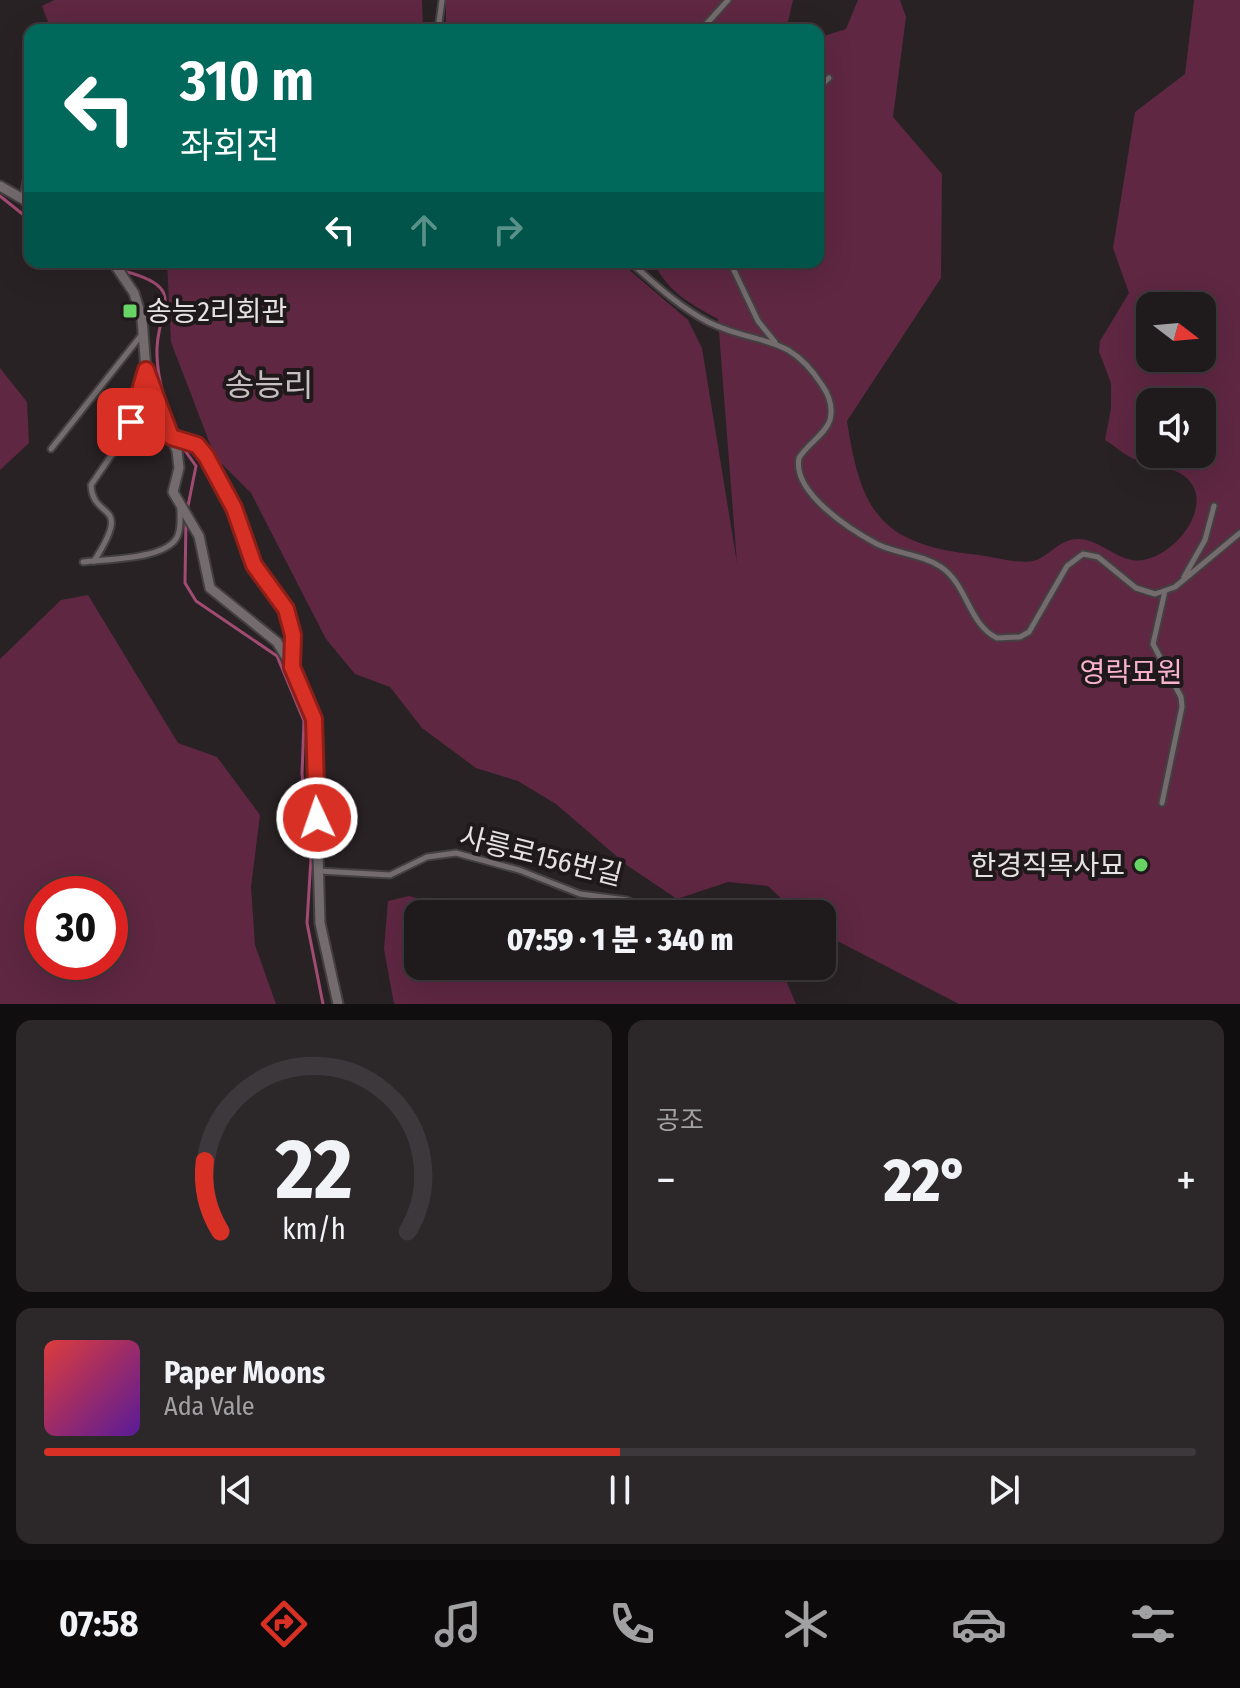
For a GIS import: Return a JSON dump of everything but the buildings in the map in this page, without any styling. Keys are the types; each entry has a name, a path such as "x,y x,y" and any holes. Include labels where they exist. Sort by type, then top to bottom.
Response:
{"street":[{"path":"0,186 24,199"},
{"path":"118,268 129,281 143,332 146,370 179,460 173,492 199,536 210,588 277,642 292,667 314,719 322,942 338,1004"},
{"path":"171,437 197,445 234,508 254,565 286,609 293,635 292,667"}],"lane":[{"path":"439,24 442,0"},
{"path":"706,24 728,0"},
{"path":"824,83 829,78"},
{"path":"637,268 673,300 707,321 751,338 775,343 803,358 830,403 825,429 799,458 798,474 806,491 876,543 941,567 961,589 989,634 1007,639 1029,632 1067,566 1083,554 1098,557 1145,592 1165,591 1181,582 1240,533"},
{"path":"733,268 758,321 775,343"},
{"path":"51,449 143,332"},
{"path":"94,561 113,523 112,516 92,491 91,485 128,431 146,370"},
{"path":"1181,582 1205,540 1214,506"},
{"path":"83,562 115,561 166,548 179,532 182,511"},
{"path":"1162,803 1182,707 1181,697 1153,644 1165,591"},
{"name":"사릉로156번길","path":"319,871 390,875 427,857 456,853 519,870 580,894 627,900"}],"green space":[{"path":"54,0 422,0 423,24 49,24 42,6"},
{"path":"446,0 793,0 787,24 446,24"},
{"name":"영락묘원","path":"858,0 900,0 906,17 893,117 942,174 941,278 847,421 860,479 869,501 882,519 898,532 919,543 946,550 1027,562 1038,559 1065,542 1079,539 1132,560 1157,556 1180,538 1189,526 1197,500 1189,480 1168,468 1216,468 1216,388 1136,388 1136,459 1105,440 1111,408 1111,383 1099,352 1100,341 1129,293 1113,248 1135,112 1185,74 1194,0 1240,0 1240,1004 959,1004 836,940 836,900 783,900 768,886 728,882 677,899 628,866 556,804 518,781 476,768 422,728 390,687 355,674 326,639 251,493 215,457 171,342 167,268 627,268 688,320 702,348 737,563 718,319 673,289 657,268 824,268 824,36 846,29"},
{"path":"0,368 27,402 29,443 0,470"},
{"path":"88,595 178,743 217,757 260,815 251,887 255,945 276,1004 0,1004 0,659 61,600"},
{"path":"409,896 423,900 404,900 404,980 786,980 796,1004 394,1004 384,949 388,901"}],"waterway":[{"path":"0,196 24,215"},
{"path":"123,271 144,278 164,293 157,356 163,393 175,429"},
{"path":"181,445 196,466 187,511"},
{"path":"186,518 185,583 196,601 277,656 304,721 302,774 311,858 307,923 323,1004"}],"place":[{"name":"송능2리회관","path":"130,311"},
{"name":"한경직목사묘","path":"1141,865"}],"district":[{"name":"송능리","path":"269,385"}],"route":[{"path":"131,422 136,396 146,370 171,437 186,439 197,445 206,456 234,508 254,565 286,609 293,635 292,667 314,719 314,801 317,818"}]}
